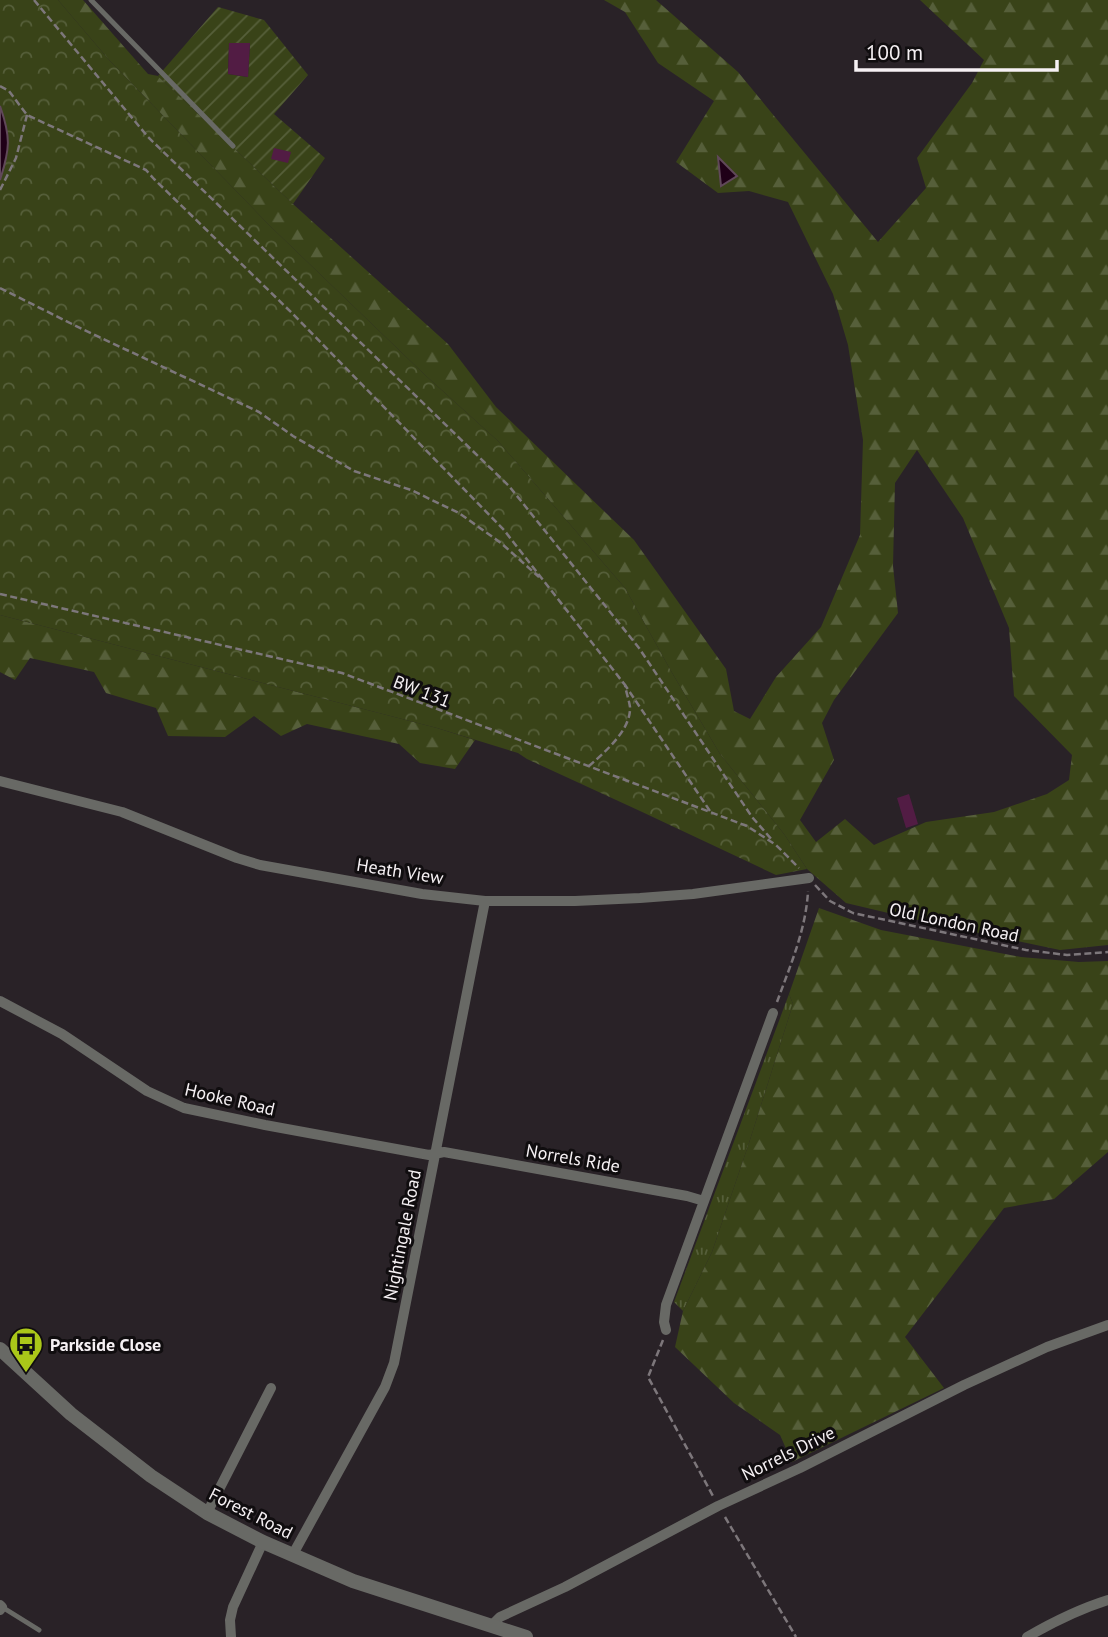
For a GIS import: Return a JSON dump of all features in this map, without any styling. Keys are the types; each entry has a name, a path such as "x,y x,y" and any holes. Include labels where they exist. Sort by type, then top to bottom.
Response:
{"street":[{"name":"Heath View","path":"0,780 122,812 237,858 422,894 485,901 575,901 693,894 809,877"},
{"name":"Nightingale Road","path":"292,1556 390,1375 398,1349 485,901"},
{"name":"Hooke Road","path":"0,1001 62,1034 147,1090 184,1108 429,1155 436,1154"},
{"path":"666,1330 666,1305 773,1013"},
{"name":"Norrels Ride","path":"436,1154 444,1152 704,1201"},
{"name":"Norrels Drive","path":"491,1626 500,1617 565,1587 718,1506 964,1385 1047,1347 1108,1325"},
{"name":"Forest Road","path":"0,1349 71,1414 151,1476 207,1513 292,1556 353,1581 526,1637"},
{"path":"207,1513 271,1388"},
{"path":"230,1637 233,1607 263,1542"},
{"path":"1027,1637 1062,1617 1108,1600"}],"lane":[{"path":"91,0 233,146"},
{"path":"1,1607 39,1630"}],"path":[{"path":"34,0 148,137 509,486 639,648 751,817 776,845"},
{"path":"0,86 9,91 27,115 146,170 293,314 504,530 625,685 712,814"},
{"path":"0,190 16,158 27,115"},
{"path":"0,288 260,412 293,436 355,471 411,489 459,513 502,543 544,581"},
{"name":"BW 131","path":"0,594 342,673 747,826 776,845 809,877"},
{"path":"588,767 623,731 630,709 625,685"},
{"path":"773,1013 800,938 807,906 809,877"},
{"name":"Old London Road","path":"809,877 830,901 853,914 1026,950 1067,955 1108,952"},
{"path":"666,1330 648,1377 718,1506 796,1637"}],"green space":[{"path":"0,0 58,0 110,61 269,225 498,441 625,588 720,754 784,834 807,869 776,875 518,753 437,728 0,615"},
{"path":"58,0 83,0 148,74 158,76 293,204 448,344 496,407 634,540 726,669 734,711 750,719 776,677 821,627 860,535 863,440 848,345 833,294 788,202 749,191 718,193 676,162 714,101 658,63 625,12 604,0 656,0 738,72 878,242 926,188 917,158 972,83 984,60 920,0 1108,0 1108,945 1060,950 846,903 807,869 784,834 720,754 625,588 498,441 269,225 110,61","holes":["917,450 963,518 1009,628 1014,696 1072,755 1069,780 1047,794 994,812 926,822 874,845 845,819 816,842 800,820 834,760 822,723 834,700 898,613 893,566 895,483"]},
{"path":"218,7 264,20 308,75 274,114 325,158 293,204 158,76","holes":["229,43 250,43 248,77 228,74"]},
{"path":"0,615 475,740 455,769 420,763 399,744 307,724 281,736 254,716 225,737 168,736 156,708 106,693 94,672 30,658 15,680 0,672"},
{"path":"819,908 881,930 1021,957 1079,962 1108,961 1108,1152 1054,1199 1004,1208 905,1337 944,1388 792,1462 780,1435 734,1403 675,1347 683,1311 712,1252 749,1143 793,1004 789,994"},
{"path":"789,994 793,1004 749,1143 712,1252 683,1311 674,1302"}],"shaded area":[{"path":"0,106 8,143 0,180"},
{"path":"718,157 737,176 721,186"}],"building":[{"path":"229,43 250,43 248,77 228,74"},
{"path":"274,148 291,152 288,163 271,159"},
{"path":"909,794 918,824 906,828 897,798"}],"place":[{"name":"Parkside Close","path":"26,1374"}]}
